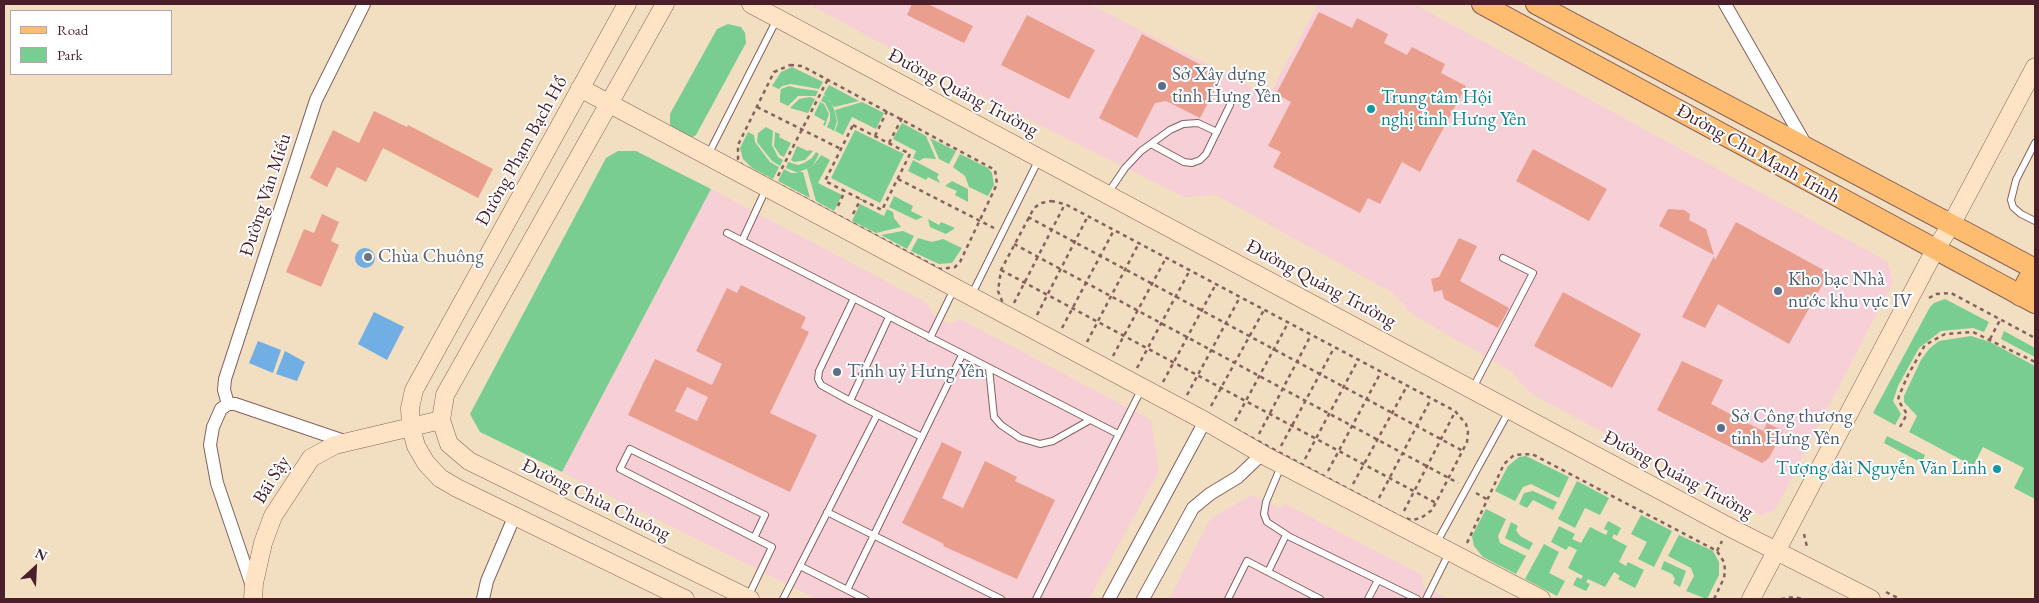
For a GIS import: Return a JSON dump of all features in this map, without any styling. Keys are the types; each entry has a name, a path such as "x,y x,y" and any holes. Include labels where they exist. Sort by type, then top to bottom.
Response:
{"highway":[{"path":"2028,299 2035,269"}],"main road":[{"name":"Đường Chu Mạnh Trinh","path":"1482,4 2028,299"},
{"name":"Đường Chu Mạnh Trinh","path":"1536,4 2035,269"}],"street":[{"name":"Đường Văn Miếu","path":"228,404 224,390 225,379 316,100 364,4"},
{"name":"Đường Phạm Bạch Hổ","path":"411,428 410,408 414,390 627,4"},
{"path":"441,420 445,395 666,4"},
{"name":"Đường Quảng Trường","path":"751,4 1510,410 1778,551 1877,595"},
{"path":"1725,4 1809,150"},
{"path":"1751,599 1935,250 1951,224 2035,67"},
{"path":"580,88 707,157 770,186 954,288 1145,384 1269,453 1451,548 1541,599"},
{"path":"253,595 217,482 210,445 216,417 228,404 235,404 347,442"},
{"path":"1109,599 1206,418"},
{"name":"Bãi Sậy","path":"253,595 263,543 273,516 311,458 335,445 441,420"},
{"name":"Đường Chùa Chuông","path":"441,420 450,444 469,461 749,599"},
{"path":"411,428 421,455 440,478 684,599"},
{"path":"1143,599 1193,508 1269,453"},
{"path":"483,599 487,581 514,515"}],"lane":[{"path":"707,157 778,18"},
{"path":"1151,144 1184,162 1192,163 1206,154 1230,105"},
{"path":"1107,194 1125,168 1151,144 1183,124 1198,123 1217,132"},
{"path":"2035,143 2016,180 2011,200 2013,207 2021,214 2035,221"},
{"path":"970,296 1040,158"},
{"path":"742,241 770,186"},
{"path":"727,233 1118,434"},
{"path":"1472,389 1533,273 1503,258"},
{"path":"930,338 954,288"},
{"path":"854,298 819,371 818,379 821,385 922,437"},
{"path":"850,401 889,317"},
{"path":"847,590 962,355"},
{"path":"989,368 994,417 1001,425 1020,438 1040,444 1053,441 1090,420"},
{"path":"1036,599 1145,384"},
{"path":"1426,599 1451,548 1510,410"},
{"path":"784,599 877,415"},
{"path":"749,599 772,547 754,538 620,469 630,449 765,515 754,538"},
{"path":"1269,453 1269,491 1264,514 1267,522 1286,535 1417,599"},
{"path":"827,512 1001,599"},
{"path":"1268,572 1286,535"},
{"path":"1228,599 1247,560 1320,599"},
{"path":"800,566 865,599"},
{"path":"1368,599 1378,580"}],"path":[{"path":"790,65 802,66 902,118 995,170 997,184 960,262 948,269 940,269 849,222 770,186 747,170 738,159 738,145 757,107 774,72 790,65"},
{"path":"770,186 828,79"},
{"path":"757,107 841,149"},
{"path":"875,136 887,111"},
{"path":"889,143 902,118"},
{"path":"853,125 875,136 910,154 882,210 825,181 853,125"},
{"path":"898,179 980,221"},
{"path":"834,215 845,191"},
{"path":"849,222 860,199"},
{"path":"1050,201 1065,204 1456,411 1462,417 1468,432 1463,451 1436,503 1427,515 1412,520 1402,517 1302,464 1269,453 1232,427 1206,418 1183,402 1145,384 1110,362 1004,306 998,291 1001,270 1028,217 1041,203 1050,201"},
{"path":"1010,310 1065,204"},
{"path":"1033,322 1088,216"},
{"path":"1028,217 1463,451"},
{"path":"1058,336 1114,230"},
{"path":"1014,244 1450,478"},
{"path":"1083,348 1139,244"},
{"path":"1110,362 1166,258"},
{"path":"1001,270 1436,503"},
{"path":"1145,384 1147,348 1190,270"},
{"path":"1145,384 1174,363 1216,284"},
{"path":"1925,303 1936,294 1952,293 2035,338"},
{"path":"1183,402 1240,297"},
{"path":"1206,418 1264,310"},
{"path":"1990,339 2000,319"},
{"path":"1232,427 1288,323"},
{"path":"1900,427 1907,414 1898,400 1898,396 1926,346 1945,334 1973,332 2035,362"},
{"path":"1269,453 1270,414 1311,335"},
{"path":"1269,453 1292,426 1334,347"},
{"path":"1302,464 1358,359"},
{"path":"1325,476 1382,372"},
{"path":"1350,490 1407,385"},
{"path":"1376,504 1432,398"},
{"path":"1402,517 1456,411"},
{"path":"1451,548 1470,533 1488,500 1504,464 1514,455 1521,453 1532,454 1638,512 1716,551 1724,562 1724,578 1714,599"},
{"path":"1804,528 1806,546 1812,552"},
{"path":"1877,595 1900,599"},
{"path":"1781,599 1794,596 1803,599"}],"shaded area":[{"path":"816,4 1090,4 1269,96 1318,4 1414,4 1888,262 1893,282 1775,510 1760,515 1531,394 1511,371 1413,315 1393,293 1216,195 1184,197 963,87 814,7"},
{"name":"Tỉnh uỷ Hưng Yên","path":"711,189 927,303 933,315 949,324 960,319 1151,420 1159,471 1089,599 817,599 562,472"},
{"path":"1252,495 1279,508 1285,504 1422,575 1423,586 1448,599 1169,599 1211,518"}],"green space":[{"path":"728,24 741,27 745,33 746,43 696,135 691,138 670,127 670,114 717,29"},
{"path":"792,67 823,82 819,89 791,84 782,86 779,89 772,86 781,72"},
{"path":"829,85 859,101 834,107 824,94"},
{"path":"789,86 818,91 816,96 798,96 788,106 780,102 780,96 781,89"},
{"path":"824,95 834,109 837,121 834,131 827,127 830,113 825,103 821,101"},
{"path":"810,97 815,99 808,113 790,108 799,99"},
{"path":"820,102 824,104 829,114 825,126 823,125 825,121 814,115"},
{"path":"862,102 884,113 876,129 852,117 843,135 835,131 838,122 835,110"},
{"path":"902,123 926,136 936,159 924,158 919,161 913,158 916,151 893,139"},
{"path":"766,127 773,131 772,145 778,157 783,160 780,166 772,161 757,142 758,133"},
{"path":"855,130 904,154 880,203 831,178"},
{"path":"748,132 754,135 755,142 770,162 779,167 773,179 752,168 743,159 740,148"},
{"path":"775,132 780,134 779,137 791,143 784,157 780,155 774,146"},
{"path":"930,138 956,151 949,164 939,159"},
{"path":"797,146 813,151 805,160 794,162 791,160"},
{"path":"618,151 636,151 711,189 562,472 480,432 470,414 606,158"},
{"path":"816,152 819,154 813,166 821,155 830,160 818,183 842,195 834,211 816,201 807,169 811,167 799,172 803,172 810,198 778,181 784,169 791,173 798,173 786,168 788,162 798,165 804,163 812,158"},
{"path":"960,154 988,168 992,173 994,185 988,196 969,187 965,176 953,167"},
{"path":"913,160 939,174 937,177 940,183 928,177 926,180 908,171"},
{"path":"952,181 968,189 968,202 955,195 957,191 945,186"},
{"path":"894,196 913,206 911,211 923,217 916,220 889,207"},
{"path":"860,204 884,216 887,209 893,212 894,218 901,227 876,233 852,221"},
{"path":"928,219 939,225 941,222 955,228 946,234 930,227"},
{"path":"903,231 914,236 907,249 881,235"},
{"path":"918,238 932,242 943,239 962,248 952,263 939,264 911,251"},
{"path":"1945,299 1989,322 1984,332 1973,328 1941,331 1919,348 1898,386 1893,401 1901,414 1895,425 1873,413 1930,307 1934,303"},
{"path":"2004,331 2035,348 2035,357 2001,339"},
{"path":"1971,336 1990,342 2035,366 2035,499 2014,488 2024,468 1983,447 1973,466 1909,432 1917,416 1904,402 1904,396 1921,360 1929,349 1939,341"},
{"path":"1887,436 1925,455 1922,463 1884,443"},
{"path":"1526,456 1569,477 1559,498 1531,484 1523,487 1515,501 1495,491 1508,466 1519,457"},
{"path":"1577,481 1609,498 1600,515 1585,508 1575,528 1558,519"},
{"path":"1533,491 1557,502 1553,510 1533,500 1527,508 1519,504 1524,493"},
{"path":"1486,509 1506,519 1498,536 1500,543 1526,556 1516,574 1483,557 1474,546 1472,536"},
{"path":"1641,515 1672,531 1654,567 1638,559 1647,542 1631,534"},
{"path":"1608,521 1621,528 1617,536 1614,534 1612,538 1627,546 1619,562 1626,566 1628,562 1644,570 1635,588 1618,579 1620,576 1614,572 1605,587 1588,579 1586,582 1590,584 1586,591 1573,585 1577,577 1581,579 1583,576 1568,568 1577,550 1569,546 1566,550 1551,542 1559,526 1575,534 1572,539 1581,543 1590,527 1606,535 1608,531 1604,529"},
{"path":"1511,522 1518,526 1516,530 1520,536 1533,543 1529,550 1505,538"},
{"path":"1679,535 1713,551 1719,562 1719,575 1707,599 1686,591 1694,576 1691,568 1668,556"},
{"path":"1544,544 1559,552 1549,573 1565,581 1557,596 1525,579"},
{"path":"1664,561 1686,571 1680,587 1673,583 1675,579 1672,574 1661,569"}],"water":[{"path":"361,248 369,248 375,254 375,262 369,268 361,268 355,262 355,254"},
{"path":"374,312 404,327 387,360 358,344"},
{"path":"258,341 281,350 273,373 249,363"},
{"path":"285,351 305,362 297,381 276,374"}],"building":[{"path":"912,4 928,4 973,26 964,43 907,15"},
{"name":"Trung tâm Hội nghị tỉnh Hưng Yên","path":"1319,12 1352,28 1357,18 1388,34 1384,43 1407,55 1412,47 1445,64 1441,73 1466,86 1420,172 1402,162 1380,204 1368,198 1360,213 1273,167 1281,152 1268,146 1291,102 1276,94"},
{"path":"1027,15 1095,50 1069,99 1001,65"},
{"name":"Sở Xây dựng tỉnh Hưng Yên","path":"1142,34 1222,76 1200,118 1166,101 1155,103 1137,138 1099,118"},
{"path":"374,111 407,127 408,125 493,169 478,198 383,148 366,182 337,167 327,187 310,178 333,130 359,143"},
{"path":"1533,149 1607,189 1589,221 1516,181"},
{"path":"1668,209 1684,210 1690,214 1689,220 1706,229 1714,255 1659,226"},
{"path":"322,214 339,222 331,241 339,245 321,287 286,272 304,229 314,233"},
{"name":"Kho bạc Nhà nước khu vực IV","path":"1736,222 1829,273 1789,344 1718,304 1705,328 1682,317 1714,256 1715,260"},
{"path":"1459,238 1477,246 1460,281 1509,308 1498,328 1444,299 1442,290 1434,292 1431,279 1439,277"},
{"path":"741,285 806,317 801,328 809,332 770,413 817,435 790,492 628,415 655,359 712,385 722,364 696,351 727,288 737,293","holes":["687,387 708,397 697,421 675,411"]},
{"path":"1563,292 1641,334 1612,388 1534,346"},
{"name":"Sở Công thương tỉnh Hưng Yên","path":"1682,361 1723,380 1711,404 1763,431 1767,423 1783,431 1769,458 1762,463 1657,410"},
{"path":"942,442 962,452 942,498 963,508 985,461 1017,477 1015,481 1055,500 1017,579 943,546 944,544 902,523"}],"place":[{"name":"Sở Xây dựng tỉnh Hưng Yên","path":"1162,86"},
{"name":"Trung tâm Hội nghị tỉnh Hưng Yên","path":"1371,109"},
{"name":"Chùa Chuông","path":"368,257"},
{"name":"Kho bạc Nhà nước khu vực IV","path":"1778,291"},
{"name":"Tỉnh uỷ Hưng Yên","path":"837,372"},
{"name":"Sở Công thương tỉnh Hưng Yên","path":"1721,428"},
{"name":"Tượng đài Nguyễn Văn Linh","path":"1997,469"}]}
